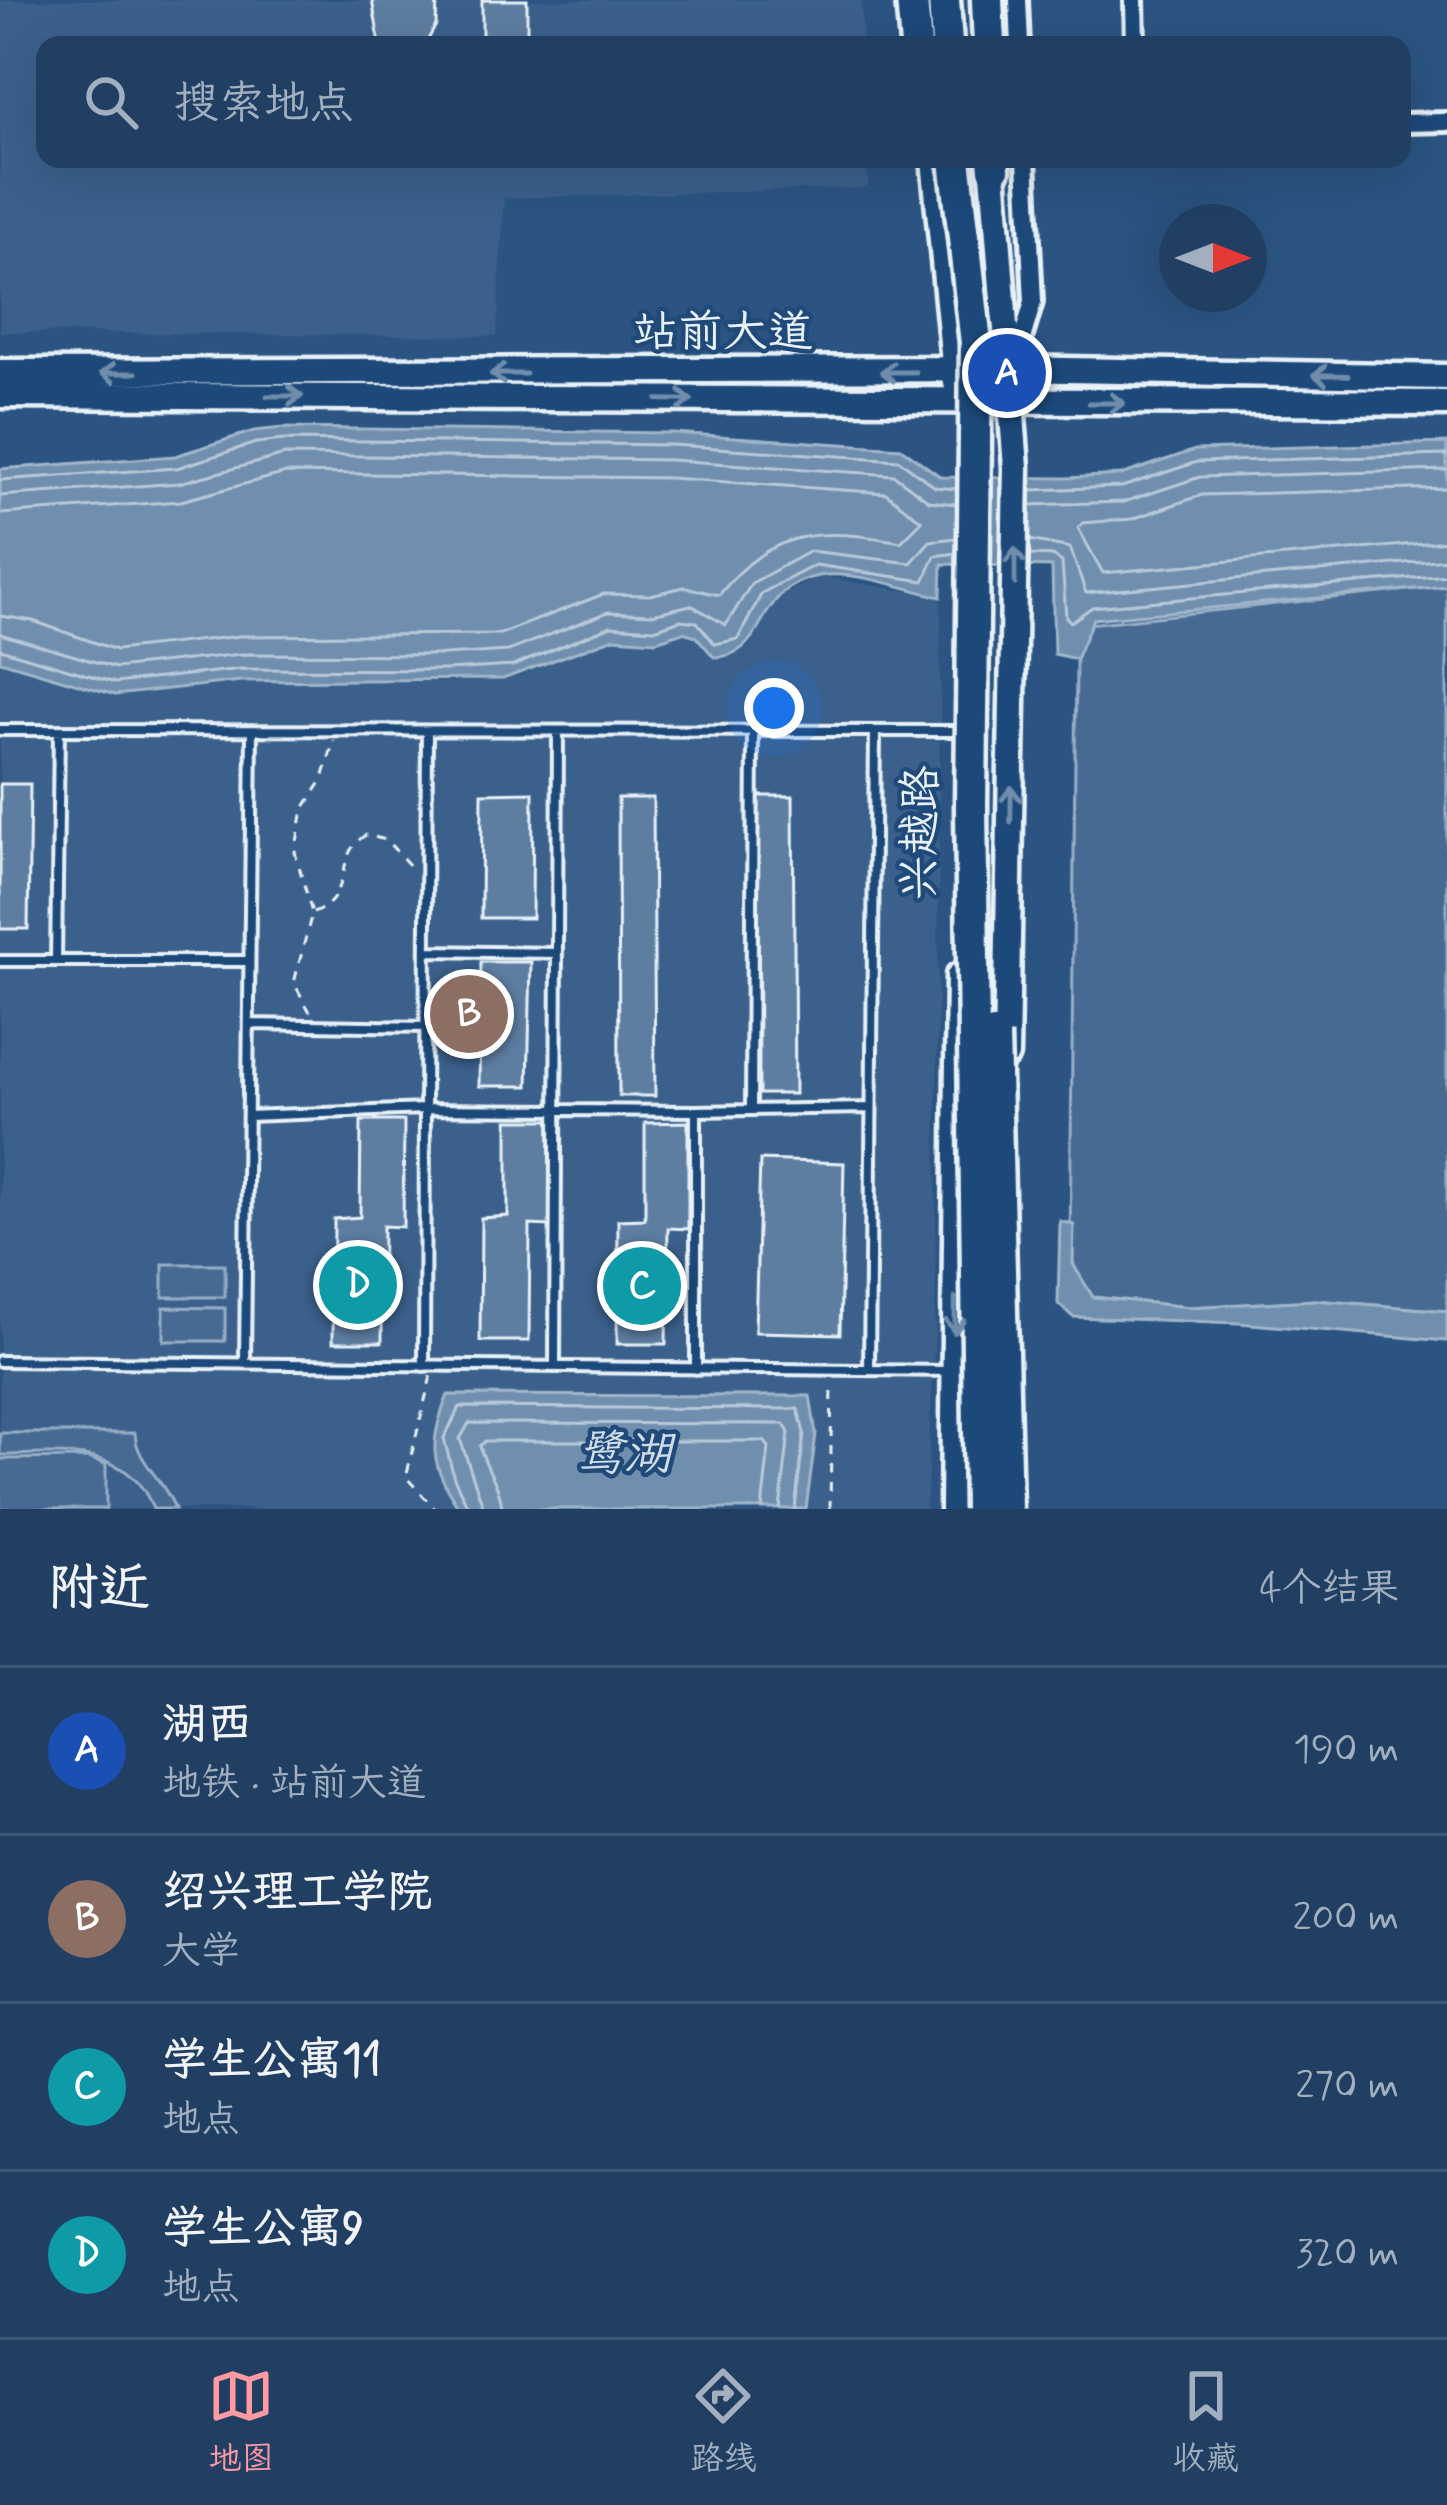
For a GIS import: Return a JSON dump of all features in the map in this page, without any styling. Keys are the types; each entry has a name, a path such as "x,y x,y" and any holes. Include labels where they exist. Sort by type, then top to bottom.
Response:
{"highway":[{"path":"944,0 946,36"},
{"path":"962,0 984,36"},
{"path":"987,0 989,36"},
{"path":"957,168 976,343 970,807 980,1509"},
{"path":"988,168 988,806 1006,1509"}],"main road":[{"path":"917,30 924,0"},
{"path":"976,0 987,36"},
{"name":"兴越路","path":"935,168 963,466 953,1509"},
{"name":"兴越路","path":"989,168 1012,369 1016,467 994,1509"},
{"name":"站前大道","path":"0,372 1012,369 1447,376"},
{"name":"站前大道","path":"0,395 959,404 1447,403"}],"street":[{"path":"994,36 1018,0"},
{"path":"1134,0 1135,36"},
{"path":"1411,122 1447,122"},
{"path":"1012,369 1034,302 1027,168"}],"lane":[{"path":"0,730 962,731"},
{"path":"56,961 59,731"},
{"path":"427,732 428,1366"},
{"path":"751,1110 753,732"},
{"path":"869,1370 875,732"},
{"path":"245,1360 252,733"},
{"path":"555,1367 558,733"},
{"path":"425,951 556,953"},
{"path":"0,961 249,961"},
{"path":"249,1024 426,1027"},
{"path":"248,1116 555,1107 870,1108"},
{"path":"695,1369 696,1111"},
{"path":"0,1361 245,1360 1000,1372"}],"path":[{"path":"319,1026 294,983 312,913 295,852 303,810 322,779 337,732"},
{"path":"312,913 337,898 346,880 345,857 353,842 366,835 386,840 410,868 426,866"},
{"path":"428,1366 406,1477 435,1509"},
{"path":"830,1509 833,1370"}],"shaded area":[{"path":"0,0 861,0 863,36 36,36 36,168 867,168 868,188 504,198 497,336 0,332"},
{"path":"819,576 941,597 935,1332 926,1509 0,1509 0,661 115,695 241,681 447,682 517,677 614,638 662,639 690,632 714,657 749,647 770,602"},
{"path":"1447,586 1447,1311 1315,1300 1189,1307 1093,1297 1076,1273 1070,1249 1076,659 1088,624"},
{"path":"163,1264 225,1264 225,1297 163,1297"},
{"path":"164,1307 225,1308 225,1341 164,1341"},
{"path":"0,1433 135,1433 140,1453 175,1509 153,1509 142,1487 109,1462 68,1454 0,1455"},
{"path":"88,1458 106,1464 106,1509 0,1509 0,1459"}],"water":[{"path":"254,431 673,433 901,448 941,477 1121,475 1195,450 1447,443 1447,586 1093,619 1076,659 1054,654 1052,567 942,564 941,597 848,576 819,576 797,583 782,594 754,635 732,654 714,657 696,636 683,632 656,641 614,638 503,679 241,681 115,695 0,661 0,469 175,456"},
{"path":"1060,1221 1074,1225 1073,1264 1093,1297 1189,1307 1315,1300 1447,1311 1447,1341 1239,1323 1073,1317 1058,1304"},
{"name":"鹭湖","path":"448,1395 810,1396 816,1434 806,1509 460,1509 435,1454 437,1427"}],"building":[{"path":"372,0 437,0 436,25 430,36 378,36"},
{"path":"482,0 527,0 527,36 482,36"},
{"path":"0,784 30,784 28,929 0,929"},
{"path":"533,792 532,918 481,918 482,793"},
{"path":"758,796 793,796 795,1094 759,1094"},
{"path":"618,798 653,798 655,1096 619,1096"},
{"path":"481,962 531,962 528,1086 479,1086"},
{"path":"508,1120 551,1120 550,1226 530,1225 529,1341 480,1341 481,1218 508,1216"},
{"path":"361,1121 404,1121 403,1227 383,1226 382,1342 333,1342 334,1219 360,1217"},
{"path":"688,1122 688,1229 668,1228 666,1344 617,1344 618,1220 645,1219 645,1123"},
{"path":"760,1160 844,1163 840,1334 755,1332"}],"place":[{"name":"湖西","path":"1007,373"},
{"name":"绍兴理工学院","path":"469,1014"},
{"name":"学生公寓9","path":"358,1285"},
{"name":"学生公寓11","path":"642,1286"}]}
